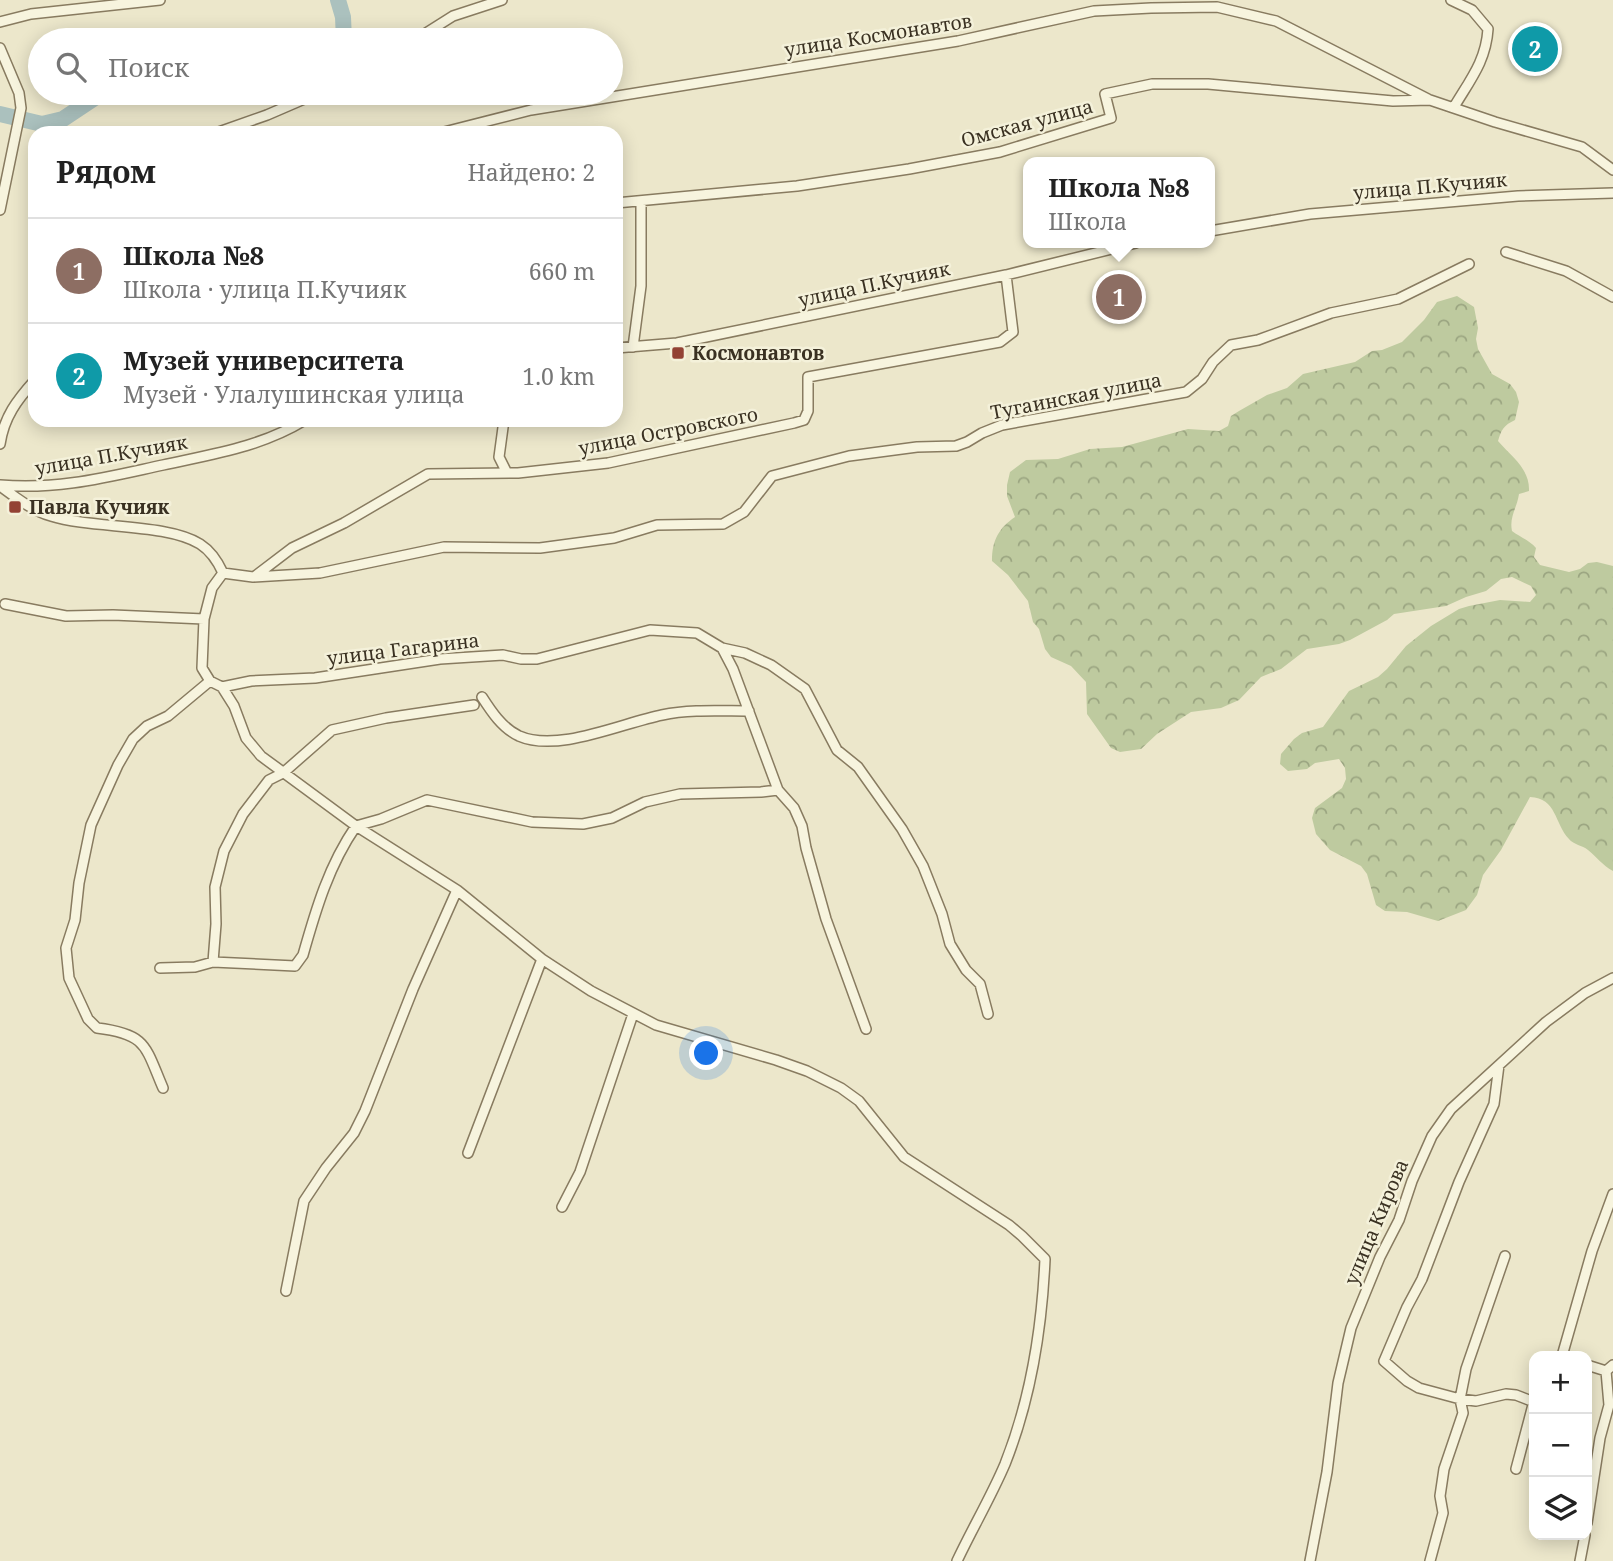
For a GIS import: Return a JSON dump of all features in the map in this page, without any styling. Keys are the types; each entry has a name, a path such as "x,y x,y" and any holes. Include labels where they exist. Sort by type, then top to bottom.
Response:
{"street":[{"path":"0,22 31,14 160,0"},
{"path":"434,28 453,16 502,0"},
{"path":"1451,0 1472,10 1488,29 1487,47 1478,69 1454,107"},
{"name":"улица Космонавтов","path":"623,95 958,41 1094,11 1217,7 1276,21 1430,100"},
{"path":"0,48 19,93 21,108 0,210"},
{"name":"Омская улица","path":"623,202 797,186 1000,152 1111,118 1105,94 1152,84 1208,84 1393,101 1430,100 1582,148 1613,170"},
{"path":"236,126 290,105"},
{"name":"улица Космонавтов","path":"468,126 562,105"},
{"name":"улица П.Кучияк","path":"1215,230 1336,211 1518,196 1613,193"},
{"path":"633,347 641,286 641,201"},
{"name":"улица П.Кучияк","path":"623,348 677,343 1006,275 1116,248"},
{"path":"1506,252 1566,271 1613,297"},
{"name":"Тугаинская улица","path":"223,573 253,577 320,573 444,547 540,548 614,538 657,525 723,524 744,512 772,476 849,456 917,447 956,446 1002,425 1186,392 1202,379 1213,362 1231,345 1258,340 1331,313 1398,299 1469,264"},
{"name":"улица Островского","path":"253,577 292,548 344,523 428,474 507,474 608,463 804,420 808,411 808,377 1000,342 1013,332 1006,275"},
{"path":"0,444 7,416 28,388"},
{"name":"улица П.Кучияк","path":"0,486 34,488 68,485 248,446 293,427"},
{"path":"503,427 499,457 507,474"},
{"path":"0,486 51,516 165,533 202,545 218,561 223,573 212,588 204,619 202,668 209,681 222,687 234,706 246,738 261,757 356,825 457,890 542,959 591,991 656,1025 776,1060 807,1071 841,1088 859,1101 904,1157 1009,1225 1045,1259 1034,1356 1021,1416 1004,1465 957,1561"},
{"path":"5,604 66,616 204,619"},
{"name":"улица Гагарина","path":"222,687 251,681 315,678 440,659 503,655 537,659 650,630 697,633 722,648 744,653 771,665 806,689 837,750 858,767 902,829 923,866 942,914 950,944 966,970 980,984 988,1014"},
{"path":"722,648 778,790 794,808 802,826 826,919 866,1029"},
{"path":"163,1088 140,1040 113,1030 97,1028 88,1018 69,978 66,948 75,920 79,883 91,825 118,765 133,739 147,726 168,716 209,681"},
{"path":"482,697 495,717 517,735 542,742 597,734 662,715 749,711"},
{"path":"213,962 215,887 224,851 243,814 269,779 283,773 332,730 386,718 474,705"},
{"path":"159,968 195,967 213,962 295,966 303,955 327,877 356,825 381,819 427,800 532,822 583,824 612,818 645,803 680,794 778,790"},
{"path":"286,1291 304,1200 354,1133 365,1111 412,989 457,890"},
{"path":"468,1153 542,959"},
{"name":"улица Кирова","path":"1310,1561 1327,1472 1340,1373 1351,1328 1399,1220 1412,1181 1432,1136 1451,1109 1546,1022 1585,993 1613,978"},
{"path":"562,1207 580,1172 633,1014"},
{"path":"1499,1065 1494,1104 1459,1182 1422,1279 1384,1361 1419,1388 1476,1401 1506,1394 1529,1400"},
{"path":"1564,1351 1592,1251 1613,1194"},
{"path":"1430,1561 1443,1513 1440,1496 1444,1469 1463,1413 1460,1399 1466,1369 1505,1256"},
{"path":"1592,1490 1600,1438 1609,1405 1609,1368"},
{"path":"1516,1469 1531,1414"},
{"path":"1580,1561 1584,1540"}],"green space":[{"path":"1457,296 1474,307 1478,349 1492,374 1510,384 1519,402 1515,420 1504,428 1498,441 1519,464 1529,483 1529,491 1519,494 1512,517 1512,531 1536,548 1534,557 1540,565 1569,572 1588,563 1613,566 1613,871 1588,850 1569,839 1554,812 1545,802 1530,797 1501,850 1483,875 1477,895 1466,910 1438,921 1407,912 1385,911 1376,905 1367,874 1361,866 1330,850 1316,834 1312,818 1315,808 1342,788 1346,779 1345,768 1339,759 1315,763 1307,769 1288,771 1280,764 1281,754 1302,733 1323,727 1349,691 1378,677 1406,646 1431,626 1469,606 1500,600 1530,602 1536,595 1531,586 1512,577 1501,579 1486,591 1446,606 1394,614 1350,640 1307,649 1281,669 1261,677 1239,700 1221,708 1191,712 1157,734 1141,749 1120,752 1111,748 1087,714 1086,682 1071,666 1051,657 1045,649 1039,629 1033,622 1028,601 1008,575 992,561 993,547 998,535 1015,517 1007,496 1010,472 1026,460 1058,459 1090,449 1122,447 1188,429 1219,431 1228,426 1231,416 1267,395 1287,388 1303,374 1355,362 1372,351 1402,342 1437,302"}],"waterway":[{"path":"338,0 343,28"},
{"path":"0,114 42,124 63,119 84,105"}],"place":[{"name":"Музей университета","path":"1535,49"},
{"name":"Школа №8","path":"1119,297"},
{"name":"Космонавтов","path":"678,353"},
{"name":"Павла Кучияк","path":"15,507"}]}
